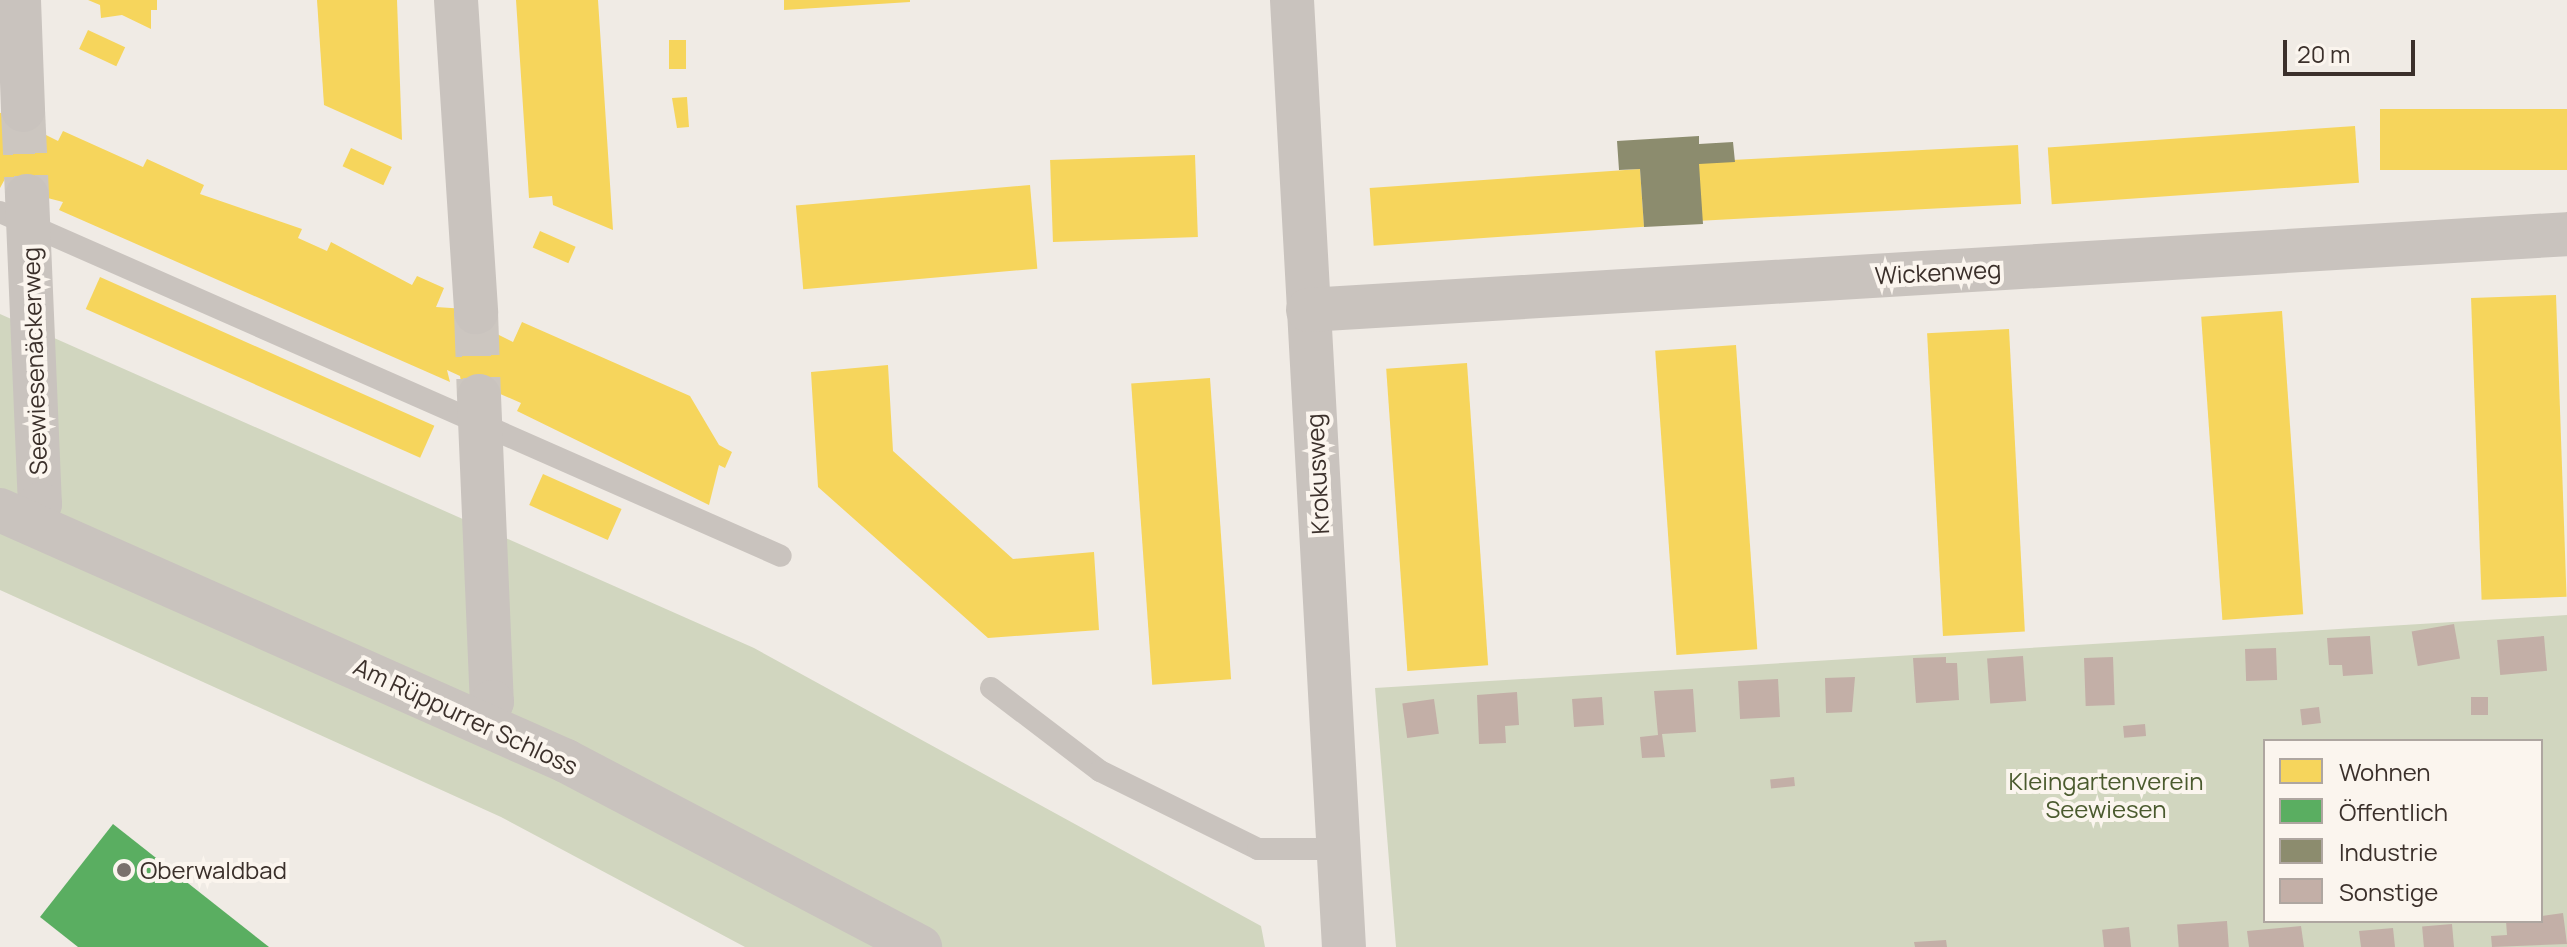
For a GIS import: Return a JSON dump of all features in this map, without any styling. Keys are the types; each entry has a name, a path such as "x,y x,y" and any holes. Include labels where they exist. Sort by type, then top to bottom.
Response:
{"street":[{"path":"19,0 23,110"},
{"path":"456,0 476,312"},
{"name":"Krokusweg","path":"1292,0 1344,947"},
{"name":"Seewiesenäckerweg","path":"16,516 40,504 19,211"},
{"name":"Wickenweg","path":"1308,310 2567,234"},
{"path":"480,410 492,702 482,721"},
{"name":"Am Rüppurrer Schloss","path":"16,516 482,721 920,947"}],"lane":[{"path":"19,211 480,410 781,556"},
{"path":"991,688 1100,771 1258,849 1338,849"}],"green space":[{"path":"0,314 754,648 1261,926 1265,947 745,947 501,817 0,590"},
{"name":"Kleingartenverein Seewiesen","path":"2567,615 2567,947 1396,947 1375,688"}],"building: Wohnen":[{"path":"88,0 157,0 157,10 151,10 151,29 122,15 101,18 100,5"},
{"path":"317,0 397,0 402,140 324,105"},
{"path":"516,0 598,0 613,230 553,205 552,196 529,198"},
{"path":"784,0 910,0 910,2 784,10"},
{"path":"88,30 125,47 116,66 79,49"},
{"path":"669,40 686,40 686,69 669,69"},
{"path":"687,97 689,127 677,128 672,98"},
{"path":"36,108 38,131 58,141 63,131 143,167 147,159 204,185 200,194 302,229 298,238 327,251 331,242 412,285 417,276 444,288 436,307 496,311 495,333 513,342 522,322 690,396 719,445 732,452 725,468 719,465 709,505 517,411 521,403 498,393 462,387 460,376 447,370 450,382 59,210 63,202 9,188 6,177 0,188 0,113"},
{"path":"2380,109 2567,109 2567,170 2380,170"},
{"path":"2355,126 2359,183 2052,204 2048,147"},
{"path":"2018,145 2021,204 1702,221 1698,162"},
{"path":"351,148 392,167 383,185 343,166"},
{"path":"1195,155 1198,237 1053,242 1050,160"},
{"path":"1640,169 1644,227 1374,246 1370,188"},
{"path":"1030,185 1037,269 803,289 796,205"},
{"path":"540,231 576,247 568,263 533,247"},
{"path":"100,277 434,426 420,458 86,309"},
{"path":"2556,295 2567,597 2482,600 2471,298"},
{"path":"2282,311 2303,614 2222,620 2201,317"},
{"path":"2009,329 2025,632 1943,636 1927,333"},
{"path":"1736,345 1757,649 1676,655 1655,351"},
{"path":"1467,363 1488,665 1407,671 1386,369"},
{"path":"888,365 893,451 1013,559 1094,552 1099,630 988,638 818,487 811,372"},
{"path":"1210,378 1231,679 1152,685 1131,384"},
{"path":"543,474 622,509 608,540 529,505"}],"building: Öffentlich":[{"name":"Oberwaldbad","path":"113,824 269,947 78,947 40,917"}],"building: Industrie":[{"path":"1699,136 1699,144 1733,142 1735,162 1699,164 1703,224 1644,227 1640,169 1619,170 1617,141"}],"building: Sonstige":[{"path":"2454,624 2460,658 2418,666 2412,631"},
{"path":"2370,636 2373,674 2343,676 2342,665 2329,665 2327,638"},
{"path":"2544,636 2547,671 2500,675 2497,640"},
{"path":"2276,648 2277,680 2246,681 2245,649"},
{"path":"2023,656 2026,701 1990,703 1987,659"},
{"path":"1946,657 1946,663 1957,663 1959,700 1916,703 1913,658"},
{"path":"2113,657 2115,705 2086,706 2084,658"},
{"path":"1855,677 1852,712 1826,713 1825,678"},
{"path":"1778,679 1780,717 1740,719 1738,681"},
{"path":"1693,689 1696,732 1662,734 1665,757 1642,758 1640,737 1658,735 1654,691"},
{"path":"1517,692 1519,725 1505,726 1506,743 1479,744 1477,695"},
{"path":"1602,697 1604,725 1574,727 1572,699"},
{"path":"2471,697 2488,697 2488,715 2471,715"},
{"path":"1434,699 1439,734 1407,738 1402,703"},
{"path":"2319,707 2321,723 2302,725 2300,709"},
{"path":"2145,724 2146,736 2124,738 2123,726"},
{"path":"1794,777 1795,786 1771,788 1770,780"},
{"path":"2563,913 2567,944 2492,947 2491,936 2507,935 2506,923 2543,923 2543,916"},
{"path":"2227,921 2229,947 2179,947 2177,924"},
{"path":"2452,924 2454,947 2424,947 2422,927"},
{"path":"2301,926 2304,947 2249,947 2247,931"},
{"path":"2129,927 2131,947 2104,947 2102,930"},
{"path":"2393,928 2395,947 2361,947 2359,931"},
{"path":"1946,940 1947,947 1915,947 1914,942"}],"tunnel":[{"path":"23,110 27,196"},
{"path":"476,312 479,396"}],"place":[{"name":"Oberwaldbad","path":"124,870"}]}
